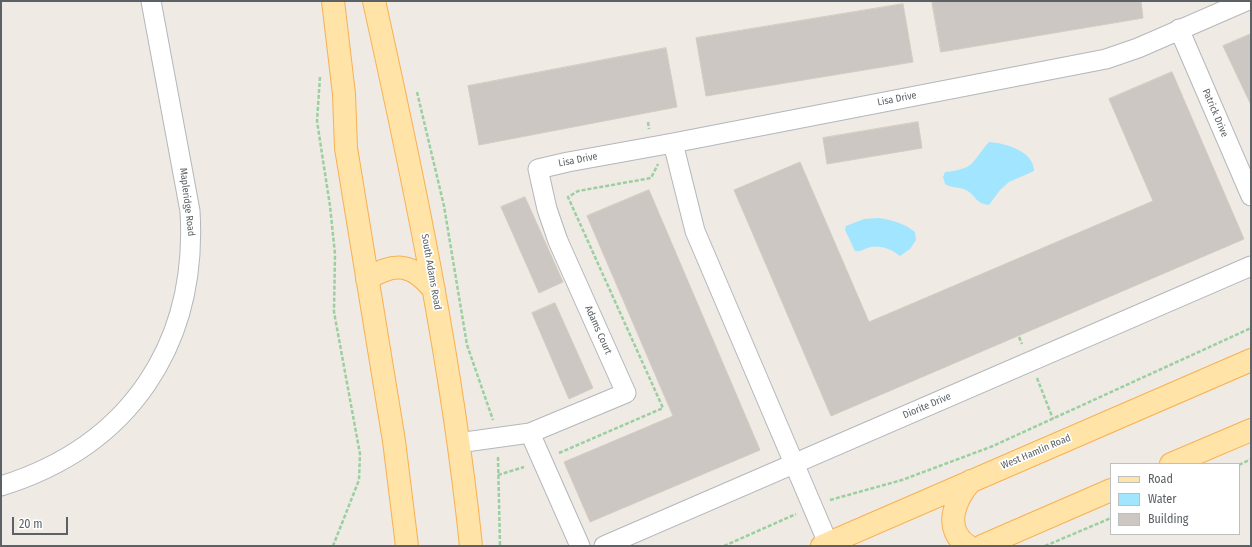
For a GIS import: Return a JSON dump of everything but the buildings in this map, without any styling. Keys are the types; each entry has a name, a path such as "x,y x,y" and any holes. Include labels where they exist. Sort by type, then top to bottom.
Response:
{"main road":[{"path":"333,1 344,94 346,148 396,456 407,546"},
{"name":"South Adams Road","path":"374,1 412,174 434,290 458,443 471,546"},
{"path":"367,279 383,270 404,267 414,270 424,277 434,290"},
{"name":"West Hamlin Road","path":"827,545 1251,360"},
{"path":"1173,463 1251,430"},
{"path":"968,546 958,536 954,528 953,520 956,501 961,492 971,481"},
{"path":"982,546 1110,490"}],"street":[{"name":"Mapleridge Road","path":"1,486 33,476 57,464 97,437 140,393 156,370 174,335 185,298 192,240 190,211 151,1"},
{"name":"Lisa Drive","path":"538,169 1106,59 1138,48 1246,1"},
{"name":"Patrick Drive","path":"1179,29 1251,196"},
{"path":"673,143 695,230 813,507 827,545"},
{"name":"Adams Court","path":"458,443 530,433 626,393 558,241 547,209 538,169"},
{"name":"Diorite Drive","path":"604,546 1251,266"},
{"path":"530,433 580,546"}],"path":[{"path":"320,76 318,121 335,254 334,312 360,454 359,480 333,546"},
{"path":"415,86 444,206 467,346 492,416 498,461 500,546"},
{"path":"724,546 831,500 902,480 994,446 1251,328"},
{"path":"1240,464 1251,459"},
{"path":"1045,546 1110,518"}],"water":[{"path":"989,142 1003,144 1018,149 1029,158 1033,164 1034,171 1009,182 1000,190 989,205 981,203 966,190 945,184 943,177 945,172 962,169 972,163"},
{"path":"878,218 898,222 915,232 916,240 910,249 900,256 889,249 880,247 871,247 860,251 855,251 845,230 846,226 864,219"}]}
